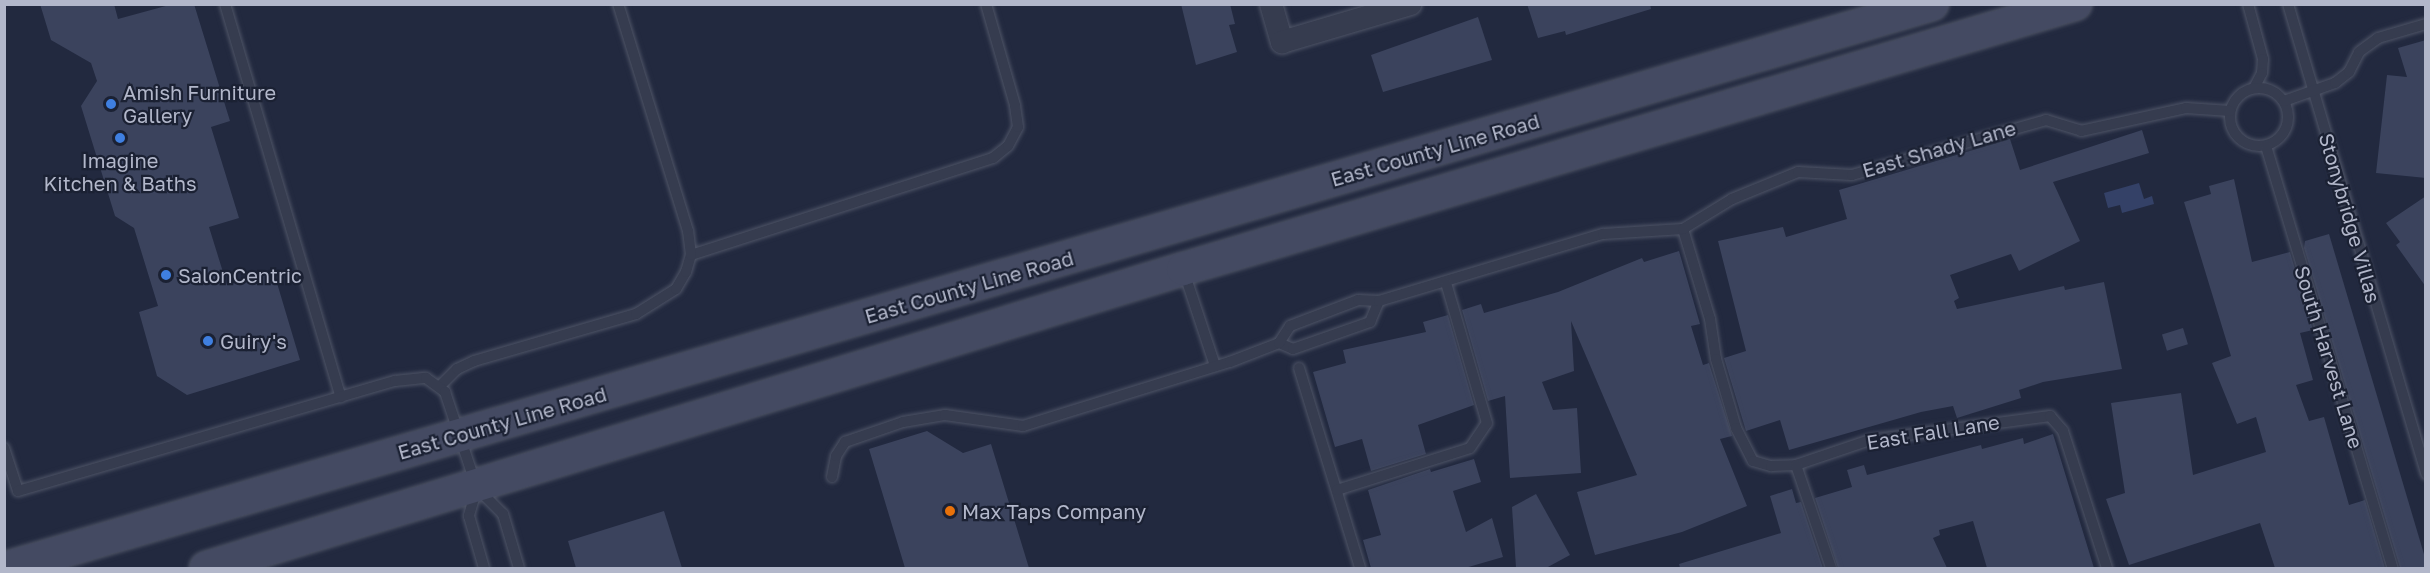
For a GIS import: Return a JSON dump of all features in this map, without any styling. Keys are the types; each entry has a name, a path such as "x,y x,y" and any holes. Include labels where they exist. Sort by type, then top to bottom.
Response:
{"main road":[{"name":"East County Line Road","path":"6,568 1932,4"},
{"path":"206,568 477,488 1183,269 2075,4"}],"street":[{"path":"1271,4 1282,42 1410,4"}],"lane":[{"path":"225,4 341,397"},
{"path":"440,386 457,369 474,361 651,307 676,289 691,255 688,231 618,4"},
{"path":"691,255 993,158 1008,146 1018,127 1015,105 986,4"},
{"path":"2248,4 2263,59 2262,73 2254,88"},
{"path":"2288,4 2315,92"},
{"path":"2284,101 2315,92 2349,72 2359,52 2367,45 2426,24"},
{"path":"2254,88 2265,88 2284,101 2288,123 2283,134 2266,146 2242,141 2229,122 2230,111 2243,93 2254,88"},
{"name":"Stonybridge Villas","path":"2315,92 2426,474"},
{"name":"East Shady Lane","path":"832,477 837,456 846,442 903,422 945,415 1023,426 1215,366 1279,343 1290,326 1358,300 1379,301 1446,283 1603,234 1683,229 1732,199 1798,172 1852,175 2046,120 2081,131 2186,108 2230,111"},
{"name":"South Harvest Lane","path":"2266,146 2393,568"},
{"name":"East Fall Lane","path":"1683,229 1744,448 1753,461 1771,466 1796,465 1870,440 2050,416 2063,431 2107,568"},
{"path":"1183,269 1215,366"},
{"path":"1337,490 1470,448 1487,423 1446,283"},
{"name":"East Shady Lane","path":"1279,343 1293,349 1370,322 1379,301"},
{"path":"1299,368 1360,568"},
{"path":"4,448 18,491 341,397 416,378 426,378 440,386 460,435 477,488 503,514 519,568"},
{"path":"1796,465 1831,568"},
{"path":"477,488 469,516 483,568"}],"water":[{"path":"2139,183 2144,199 2152,196 2154,204 2122,213 2120,205 2108,208 2104,193"}],"building":[{"path":"40,4 114,4 118,19 173,4 194,4 230,121 211,127 239,218 209,227 227,285 274,273 300,360 187,395 157,376 139,312 158,306 134,228 115,216 81,106 97,81 91,63 51,40"},
{"path":"1181,4 1230,4 1235,24 1229,25 1237,52 1196,65"},
{"path":"1527,4 1650,4 1651,9 1566,35 1565,31 1538,38"},
{"path":"1478,17 1492,60 1383,92 1371,55"},
{"path":"2426,40 2426,178 2376,173 2387,75 2407,77 2398,48"},
{"path":"2142,130 2149,153 2053,182 2080,241 2019,271 2011,254 1950,275 1959,298 1954,301 1957,309 2064,286 2065,290 2104,282 2122,369 2043,382 2019,390 2021,398 1957,418 1953,406 1921,412 1789,450 1780,420 1746,431 1724,358 1746,351 1718,241 1783,227 1786,237 1847,219 1839,190 2010,139 2020,170"},
{"path":"2234,179 2252,262 2290,252 2313,330 2300,333 2313,380 2296,385 2309,421 2324,417 2349,505 2365,500 2385,568 2275,568 2260,523 2129,565 2106,499 2125,493 2111,403 2181,393 2193,475 2266,452 2256,417 2237,424 2212,363 2231,356 2184,202 2211,194 2209,186"},
{"path":"2426,196 2426,287 2396,245 2400,242 2386,223"},
{"path":"2329,234 2426,561 2426,568 2400,568 2304,248 2305,241"},
{"path":"1679,251 1700,324 1691,326 1703,365 1709,363 1732,436 1720,439 1747,506 1682,532 1595,555 1577,492 1637,475 1571,321 1574,371 1542,382 1553,410 1577,408 1581,473 1510,478 1505,396 1488,401 1462,310 1481,304 1484,313 1558,292 1642,258 1644,262"},
{"path":"1448,315 1474,405 1418,425 1426,454 1371,471 1362,439 1335,447 1313,372 1346,363 1343,350 1426,332 1423,322"},
{"path":"2183,328 2188,344 2167,351 2162,334"},
{"name":"Max Taps Company","path":"927,431 963,453 991,444 1029,568 905,568 869,449"},
{"path":"2053,434 2094,568 1987,568 1973,521 1939,530 1940,535 1933,538 1947,568 1838,568 1815,498 1852,487 1847,470 1864,465 1867,475 1981,445 1982,449 2023,438 2024,444"},
{"path":"1474,459 1481,482 1453,491 1466,532 1492,518 1503,557 1465,568 1371,568 1363,540 1381,535 1368,490 1430,469 1431,472"},
{"path":"1792,489 1796,503 1801,502 1823,568 1680,568 1679,564 1781,533 1770,496"},
{"path":"1536,494 1570,555 1546,568 1516,568 1512,507"},
{"path":"664,511 682,568 576,568 568,541"}],"place":[{"name":"Amish Furniture Gallery","path":"111,104"},
{"name":"Imagine Kitchen & Baths","path":"120,138"},
{"name":"SalonCentric","path":"166,275"},
{"name":"Guiry's","path":"208,341"},
{"name":"Max Taps Company","path":"950,511"}]}
